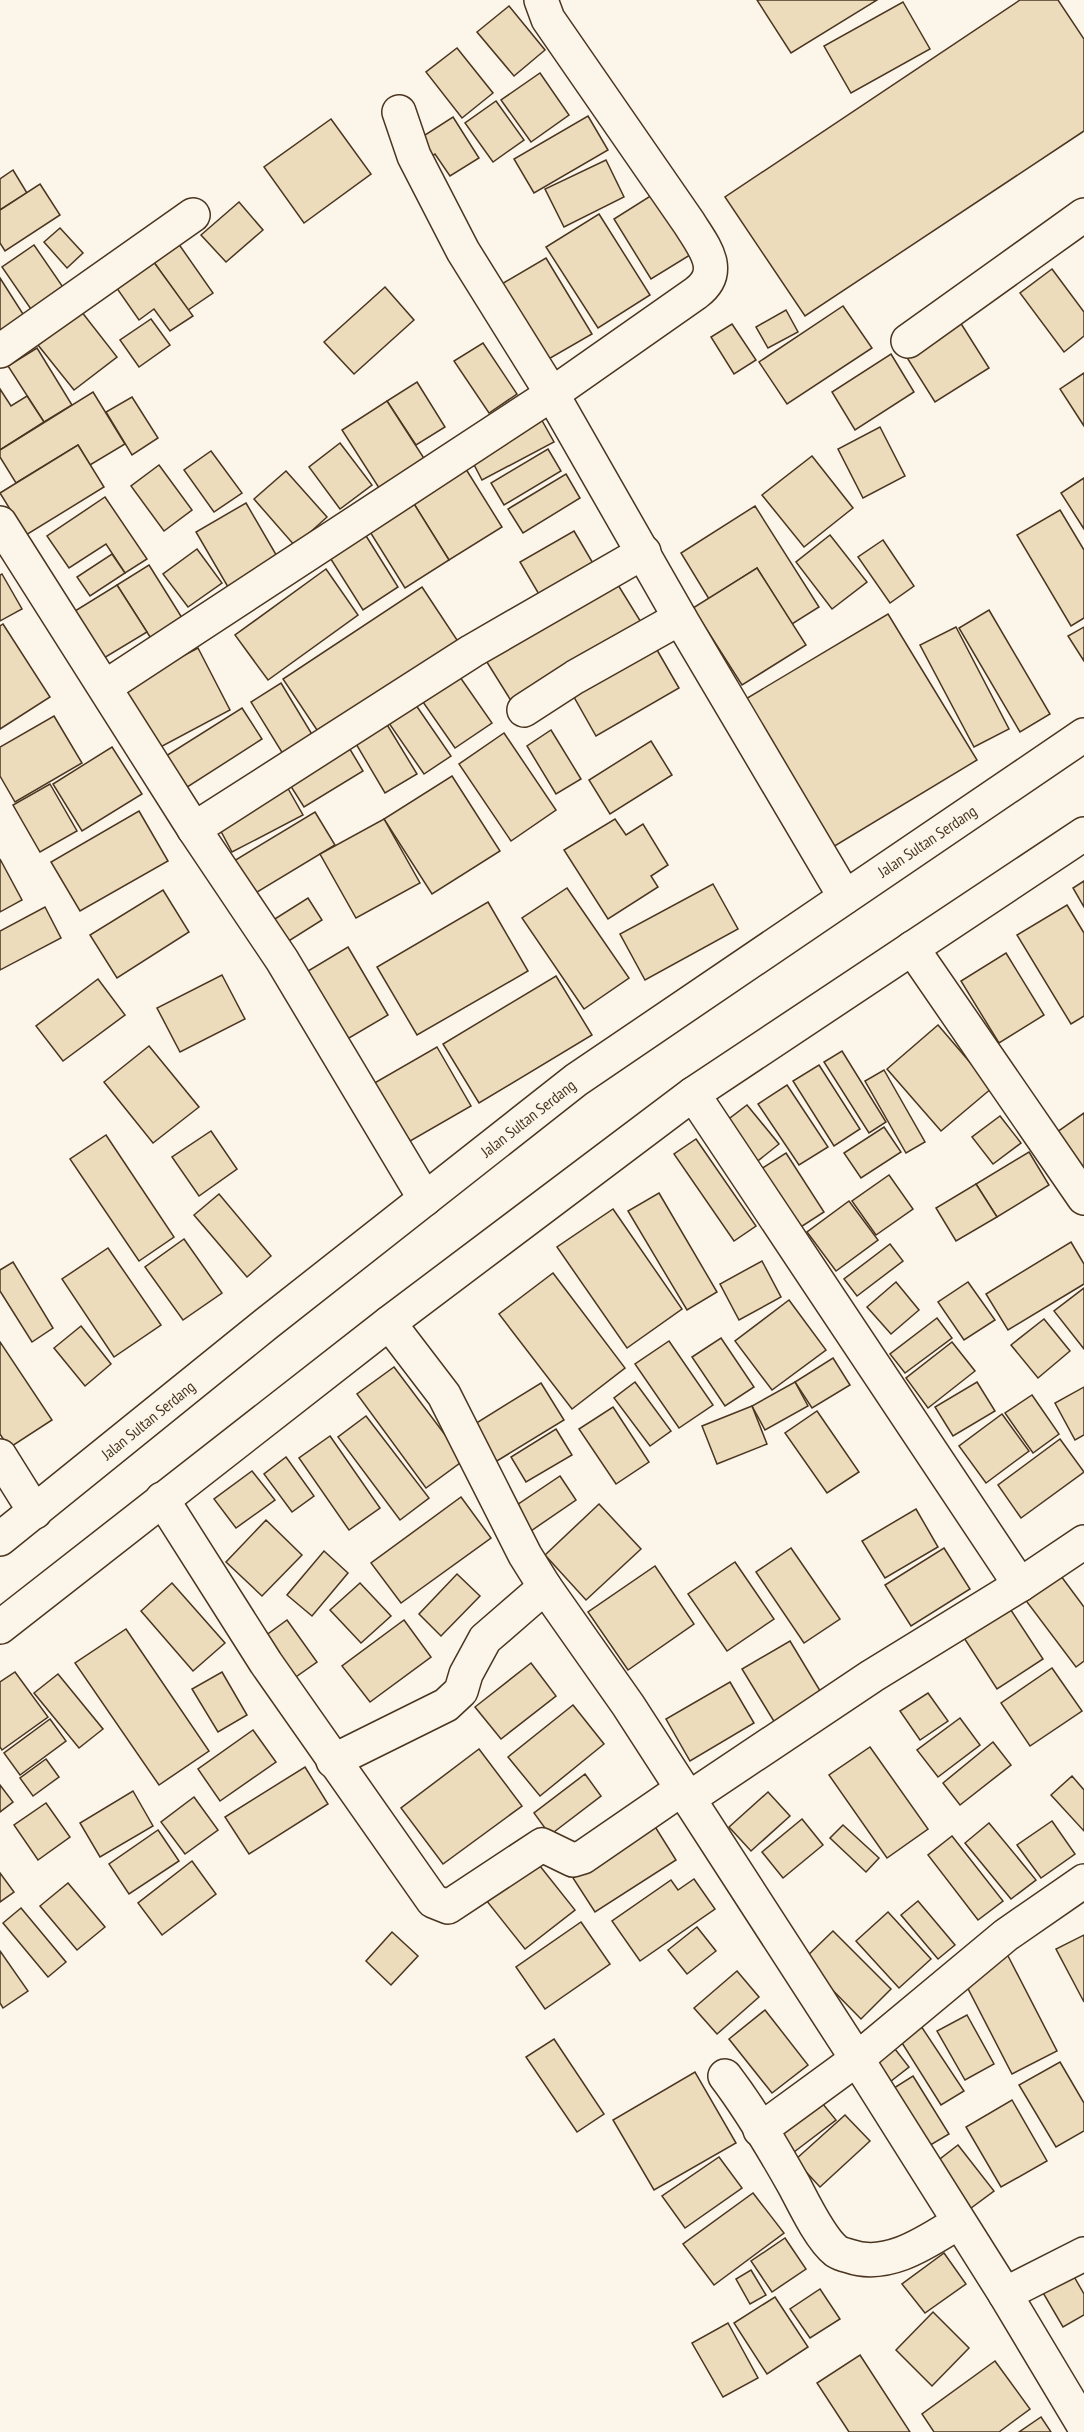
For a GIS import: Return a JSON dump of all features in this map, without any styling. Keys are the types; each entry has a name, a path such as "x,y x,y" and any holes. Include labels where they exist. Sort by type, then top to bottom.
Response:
{"main road":[{"path":"105,687 552,394 704,286 710,276 707,253 689,223 549,19 541,0"},
{"path":"399,112 414,156 458,240 552,394 680,618 845,897"},
{"path":"0,351 193,215"},
{"path":"908,341 1084,215"},
{"path":"4,541 105,687 194,829 282,960 425,1199"},
{"path":"194,829 472,651 644,552"},
{"path":"524,710 680,618"},
{"name":"Jalan Sultan Serdang","path":"0,1539 576,1080 1084,735"},
{"path":"0,1627 389,1323 693,1094 1084,834"},
{"path":"912,948 1084,1198"},
{"path":"693,1094 1020,1585"},
{"path":"389,1323 444,1395 525,1555 545,1587 628,1705 857,2059 1005,2294 1084,2426"},
{"path":"0,1456 35,1512"},
{"path":"162,1499 266,1663 333,1761 433,1901 448,1907 542,1845 573,1860 583,1857 1020,1585 1084,1542"},
{"path":"333,1761 446,1705 461,1691 471,1664 485,1639 545,1587"},
{"path":"760,2130 857,2059 1006,1935 1084,1881"},
{"path":"725,2076 823,2235 836,2251 851,2257 867,2259 894,2256 920,2246 959,2222"},
{"path":"1005,2294 1084,2254"}],"building":[{"path":"757,0 877,0 791,53"},
{"path":"1020,0 1058,0 1084,39 1084,131 805,316 725,197"},
{"path":"903,2 930,49 851,93 824,46"},
{"path":"509,6 545,50 514,76 477,32"},
{"path":"457,48 493,93 462,118 426,72"},
{"path":"540,73 569,115 531,142 501,100"},
{"path":"496,101 524,140 493,162 465,123"},
{"path":"588,116 608,150 534,193 514,159"},
{"path":"453,117 479,158 450,176 435,154 422,162 411,144"},
{"path":"331,119 371,174 304,223 264,167"},
{"path":"606,160 624,197 564,227 545,189"},
{"path":"13,170 27,193 0,210 0,179"},
{"path":"40,184 60,215 5,251 0,243 0,210"},
{"path":"652,195 690,255 651,279 614,219"},
{"path":"239,202 263,230 226,262 201,235"},
{"path":"599,214 650,295 598,328 546,247"},
{"path":"60,228 83,253 67,268 44,242"},
{"path":"178,243 213,293 188,310 153,261"},
{"path":"34,245 67,293 35,315 2,267"},
{"path":"546,258 592,334 540,364 495,288"},
{"path":"153,261 193,316 170,331 154,309 139,320 116,287"},
{"path":"1052,269 1084,312 1084,336 1064,352 1020,293"},
{"path":"0,278 30,325 0,344"},
{"path":"385,287 414,320 354,374 324,342"},
{"path":"843,306 872,348 787,404 759,362"},
{"path":"786,310 798,332 768,348 756,327"},
{"path":"81,311 117,357 74,390 38,345"},
{"path":"151,319 170,345 139,367 120,340"},
{"path":"960,322 989,368 935,402 906,356"},
{"path":"732,324 756,360 734,374 711,337"},
{"path":"483,343 517,394 489,413 454,361"},
{"path":"37,348 72,405 44,422 8,366"},
{"path":"891,354 914,392 855,430 832,392"},
{"path":"1084,373 1084,426 1060,389"},
{"path":"417,382 445,427 416,445 387,401"},
{"path":"0,389 11,406 27,396 44,422 0,450"},
{"path":"93,392 125,444 90,465 78,445 16,483 0,457 0,450"},
{"path":"132,397 158,438 132,455 106,412"},
{"path":"387,401 427,463 381,491 342,430"},
{"path":"540,417 554,442 482,480 469,455"},
{"path":"880,427 905,476 863,498 838,449"},
{"path":"340,443 372,485 340,509 309,467"},
{"path":"78,445 104,487 26,535 0,493"},
{"path":"548,449 561,471 504,505 491,483"},
{"path":"211,451 242,493 214,512 184,470"},
{"path":"812,456 853,508 804,547 762,495"},
{"path":"459,458 502,527 449,560 406,491"},
{"path":"159,465 192,510 164,531 131,486"},
{"path":"286,471 327,517 295,546 254,499"},
{"path":"566,474 580,498 523,533 508,509"},
{"path":"1084,478 1084,529 1061,493"},
{"path":"406,491 449,560 405,588 362,519"},
{"path":"105,497 147,559 125,573 106,544 69,568 47,536"},
{"path":"246,503 278,558 228,587 196,532"},
{"path":"755,506 819,607 792,624 757,568 709,599 681,553"},
{"path":"1060,510 1084,550 1084,618 1071,626 1017,535"},
{"path":"358,523 398,587 363,610 322,545"},
{"path":"574,531 594,565 540,596 520,562"},
{"path":"830,535 867,582 832,609 796,562"},
{"path":"883,540 914,586 890,603 858,557"},
{"path":"197,549 222,583 188,607 163,574"},
{"path":"112,554 125,573 90,596 77,577"},
{"path":"149,565 184,621 152,640 117,585"},
{"path":"757,568 806,645 742,685 693,608"},
{"path":"326,569 358,615 268,680 235,635"},
{"path":"610,572 644,627 515,707 480,651"},
{"path":"2,574 22,609 0,621 0,575"},
{"path":"117,585 147,632 104,658 75,611"},
{"path":"422,587 459,643 321,736 283,679"},
{"path":"989,610 1050,714 1020,732 959,628"},
{"path":"888,614 977,760 833,847 744,700"},
{"path":"3,624 50,697 0,729 0,626"},
{"path":"956,627 1009,729 974,747 920,645"},
{"path":"1084,627 1084,661 1068,636"},
{"path":"653,643 679,688 596,736 570,690"},
{"path":"198,648 230,710 153,751 120,689"},
{"path":"453,667 492,723 455,748 416,692"},
{"path":"281,683 313,736 283,754 251,702"},
{"path":"409,695 451,756 424,774 382,713"},
{"path":"242,708 262,739 178,793 158,761"},
{"path":"54,716 82,763 15,802 0,776 0,747"},
{"path":"383,718 417,774 385,793 352,737"},
{"path":"551,730 581,779 556,794 527,746"},
{"path":"504,733 556,810 511,841 459,764"},
{"path":"345,741 363,771 304,807 285,777"},
{"path":"651,741 672,775 610,814 589,780"},
{"path":"112,747 142,794 82,831 53,784"},
{"path":"452,776 500,851 432,894 384,819"},
{"path":"50,784 77,831 40,852 13,805"},
{"path":"286,785 303,815 232,852 216,822"},
{"path":"139,811 168,861 80,911 51,862"},
{"path":"315,812 335,845 249,897 229,864"},
{"path":"384,819 420,883 356,918 320,854"},
{"path":"615,819 626,835 643,824 668,865 651,876 658,887 608,919 564,850"},
{"path":"0,859 22,900 0,912"},
{"path":"1084,881 1084,907 1073,888"},
{"path":"713,884 738,929 645,980 620,934"},
{"path":"567,888 629,978 584,1009 522,918"},
{"path":"163,890 189,932 117,978 90,935"},
{"path":"308,898 322,920 284,944 270,922"},
{"path":"488,902 528,971 417,1035 377,967"},
{"path":"1067,905 1084,933 1084,1016 1071,1024 1017,935"},
{"path":"45,907 61,938 0,970 0,931"},
{"path":"348,947 388,1015 344,1041 303,974"},
{"path":"1006,953 1044,1015 999,1043 961,981"},
{"path":"222,975 245,1019 180,1052 157,1008"},
{"path":"556,976 592,1035 479,1103 443,1044"},
{"path":"98,979 125,1015 63,1061 36,1026"},
{"path":"938,1025 992,1088 941,1131 887,1069"},
{"path":"149,1046 199,1107 153,1143 104,1082"},
{"path":"437,1047 471,1106 405,1144 371,1085"},
{"path":"842,1051 886,1122 869,1133 824,1062"},
{"path":"819,1065 860,1129 834,1146 793,1081"},
{"path":"884,1070 925,1142 906,1153 865,1081"},
{"path":"787,1085 828,1147 799,1165 758,1104"},
{"path":"747,1105 779,1144 749,1168 717,1128"},
{"path":"1084,1113 1084,1170 1053,1135"},
{"path":"1000,1116 1021,1143 993,1164 972,1137"},
{"path":"884,1127 901,1152 861,1178 844,1153"},
{"path":"211,1131 237,1169 199,1196 172,1157"},
{"path":"106,1135 174,1237 139,1261 70,1159"},
{"path":"696,1139 756,1226 734,1241 674,1154"},
{"path":"1029,1152 1049,1185 997,1217 976,1184"},
{"path":"786,1153 824,1212 790,1234 753,1174"},
{"path":"889,1175 913,1209 876,1235 852,1201"},
{"path":"976,1184 997,1217 956,1241 936,1208"},
{"path":"659,1193 717,1292 687,1310 628,1211"},
{"path":"219,1194 271,1256 247,1277 194,1215"},
{"path":"849,1201 878,1240 836,1271 807,1232"},
{"path":"613,1209 682,1309 627,1348 557,1247"},
{"path":"184,1239 222,1293 183,1320 145,1267"},
{"path":"1071,1242 1084,1264 1084,1284 1008,1330 986,1294"},
{"path":"890,1244 903,1261 857,1296 844,1279"},
{"path":"108,1248 161,1325 114,1357 62,1279"},
{"path":"762,1261 781,1297 739,1320 720,1284"},
{"path":"13,1262 53,1328 32,1342 0,1291 0,1270"},
{"path":"553,1273 625,1368 572,1409 499,1314"},
{"path":"896,1282 919,1310 891,1334 867,1307"},
{"path":"968,1282 995,1320 964,1340 938,1302"},
{"path":"1084,1288 1084,1349 1054,1311"},
{"path":"789,1300 826,1350 772,1390 735,1341"},
{"path":"937,1318 952,1338 905,1373 890,1354"},
{"path":"1044,1319 1070,1351 1038,1378 1011,1345"},
{"path":"81,1326 111,1364 85,1386 54,1348"},
{"path":"721,1338 754,1387 725,1406 692,1357"},
{"path":"669,1341 713,1405 679,1428 635,1364"},
{"path":"0,1342 52,1420 9,1448 0,1434"},
{"path":"952,1342 975,1371 928,1408 906,1378"},
{"path":"833,1358 850,1385 812,1408 795,1382"},
{"path":"394,1367 464,1460 426,1488 357,1394"},
{"path":"635,1382 671,1431 650,1446 614,1398"},
{"path":"795,1382 808,1406 765,1430 752,1406"},
{"path":"977,1382 995,1411 953,1436 935,1407"},
{"path":"541,1383 564,1420 492,1464 470,1427"},
{"path":"1084,1387 1084,1435 1075,1440 1055,1403"},
{"path":"1032,1395 1059,1434 1033,1453 1005,1413"},
{"path":"752,1406 767,1444 717,1464 702,1426"},
{"path":"613,1407 649,1462 616,1484 579,1429"},
{"path":"817,1411 859,1472 827,1493 785,1433"},
{"path":"1002,1414 1029,1451 986,1483 959,1446"},
{"path":"366,1416 429,1498 400,1520 338,1437"},
{"path":"556,1429 572,1455 526,1482 511,1457"},
{"path":"330,1436 380,1508 349,1530 299,1458"},
{"path":"1060,1439 1084,1472 1021,1518 998,1485"},
{"path":"286,1457 314,1496 292,1512 264,1474"},
{"path":"252,1471 275,1500 236,1528 214,1499"},
{"path":"560,1476 576,1500 528,1533 511,1509"},
{"path":"461,1497 491,1538 401,1603 371,1563"},
{"path":"599,1504 641,1549 586,1600 545,1555"},
{"path":"916,1509 938,1547 885,1578 862,1541"},
{"path":"266,1520 302,1555 262,1596 226,1562"},
{"path":"791,1548 840,1619 804,1643 756,1572"},
{"path":"944,1548 970,1589 911,1626 885,1585"},
{"path":"324,1551 348,1573 312,1616 287,1595"},
{"path":"735,1562 774,1619 727,1651 688,1594"},
{"path":"655,1566 694,1624 628,1670 588,1612"},
{"path":"1058,1572 1084,1607 1084,1661 1076,1667 1024,1598"},
{"path":"457,1574 480,1596 441,1636 419,1614"},
{"path":"172,1583 225,1643 193,1671 141,1611"},
{"path":"360,1583 391,1616 361,1643 330,1610"},
{"path":"1003,1598 1043,1659 997,1689 957,1627"},
{"path":"287,1620 317,1662 290,1681 261,1639"},
{"path":"404,1620 431,1657 370,1702 342,1666"},
{"path":"126,1629 209,1751 159,1785 75,1663"},
{"path":"790,1641 822,1694 775,1723 742,1669"},
{"path":"531,1663 556,1696 501,1739 475,1707"},
{"path":"1052,1668 1082,1711 1030,1746 1001,1703"},
{"path":"15,1672 48,1717 2,1750 0,1747 0,1682"},
{"path":"222,1672 247,1715 218,1732 192,1689"},
{"path":"58,1674 103,1729 79,1748 34,1693"},
{"path":"730,1682 754,1723 690,1761 666,1719"},
{"path":"928,1693 948,1721 920,1740 900,1711"},
{"path":"573,1705 604,1744 540,1796 508,1757"},
{"path":"960,1718 980,1745 938,1777 917,1750"},
{"path":"50,1719 66,1741 20,1775 4,1753"},
{"path":"253,1730 276,1762 220,1801 198,1769"},
{"path":"993,1742 1011,1765 960,1805 943,1783"},
{"path":"870,1747 928,1829 887,1858 829,1775"},
{"path":"479,1749 522,1806 443,1864 401,1808"},
{"path":"46,1759 59,1777 33,1796 20,1778"},
{"path":"305,1767 328,1804 249,1854 225,1817"},
{"path":"585,1774 601,1796 550,1835 534,1813"},
{"path":"1072,1776 1084,1790 1084,1831 1051,1795"},
{"path":"0,1785 13,1802 0,1812"},
{"path":"133,1791 153,1826 100,1857 80,1823"},
{"path":"768,1792 790,1816 751,1851 729,1827"},
{"path":"194,1797 218,1830 185,1854 161,1822"},
{"path":"46,1803 70,1837 38,1860 14,1825"},
{"path":"802,1819 823,1845 783,1878 762,1852"},
{"path":"1052,1821 1075,1854 1041,1878 1017,1845"},
{"path":"989,1823 1036,1880 1011,1899 965,1843"},
{"path":"654,1825 676,1860 595,1912 573,1878"},
{"path":"843,1825 879,1858 866,1872 830,1838"},
{"path":"158,1830 179,1861 129,1894 109,1864"},
{"path":"952,1836 1003,1901 978,1920 928,1855"},
{"path":"532,1856 575,1910 525,1949 482,1895"},
{"path":"192,1861 216,1894 162,1935 138,1903"},
{"path":"0,1873 14,1892 0,1902"},
{"path":"694,1879 715,1909 640,1961 612,1921 671,1880 678,1890"},
{"path":"68,1883 105,1927 77,1950 40,1906"},
{"path":"918,1901 955,1945 938,1959 901,1915"},
{"path":"21,1908 66,1962 48,1977 3,1923"},
{"path":"888,1912 931,1959 899,1988 856,1941"},
{"path":"581,1922 610,1964 545,2009 516,1967"},
{"path":"697,1927 716,1951 687,1974 668,1950"},
{"path":"833,1931 891,1989 861,2019 803,1960"},
{"path":"392,1932 418,1956 391,1985 366,1961"},
{"path":"1084,1935 1084,2002 1056,1949"},
{"path":"0,1951 28,1991 3,2008 0,2003"},
{"path":"1006,1952 1057,2051 1012,2074 961,1975"},
{"path":"737,1971 759,1997 717,2034 694,2008"},
{"path":"765,2010 808,2065 772,2093 729,2039"},
{"path":"967,2015 994,2064 965,2080 937,2031"},
{"path":"917,2020 964,2091 941,2105 897,2035"},
{"path":"554,2039 604,2114 577,2132 526,2057"},
{"path":"888,2040 909,2067 886,2085 865,2058"},
{"path":"1060,2062 1084,2103 1084,2131 1056,2147 1019,2085"},
{"path":"695,2072 736,2143 654,2190 613,2120"},
{"path":"913,2076 949,2134 922,2150 886,2093"},
{"path":"818,2098 836,2120 794,2152 777,2130"},
{"path":"1012,2100 1047,2161 1001,2187 966,2127"},
{"path":"845,2115 870,2141 820,2187 795,2160"},
{"path":"958,2145 994,2191 967,2211 931,2166"},
{"path":"719,2157 742,2188 685,2228 662,2196"},
{"path":"753,2193 784,2233 714,2285 683,2244"},
{"path":"785,2238 806,2269 772,2292 751,2261"},
{"path":"944,2253 966,2284 925,2313 902,2284"},
{"path":"751,2270 766,2295 750,2304 736,2279"},
{"path":"1072,2273 1084,2294 1084,2315 1063,2327 1042,2291"},
{"path":"820,2289 840,2319 810,2338 790,2309"},
{"path":"775,2297 808,2347 767,2374 734,2323"},
{"path":"933,2312 969,2348 932,2386 896,2350"},
{"path":"728,2323 758,2378 723,2397 692,2343"},
{"path":"860,2355 910,2432 849,2432 817,2383"},
{"path":"995,2361 1030,2409 999,2432 934,2432 922,2414"},
{"path":"1041,2417 1051,2432 1019,2432"}]}
